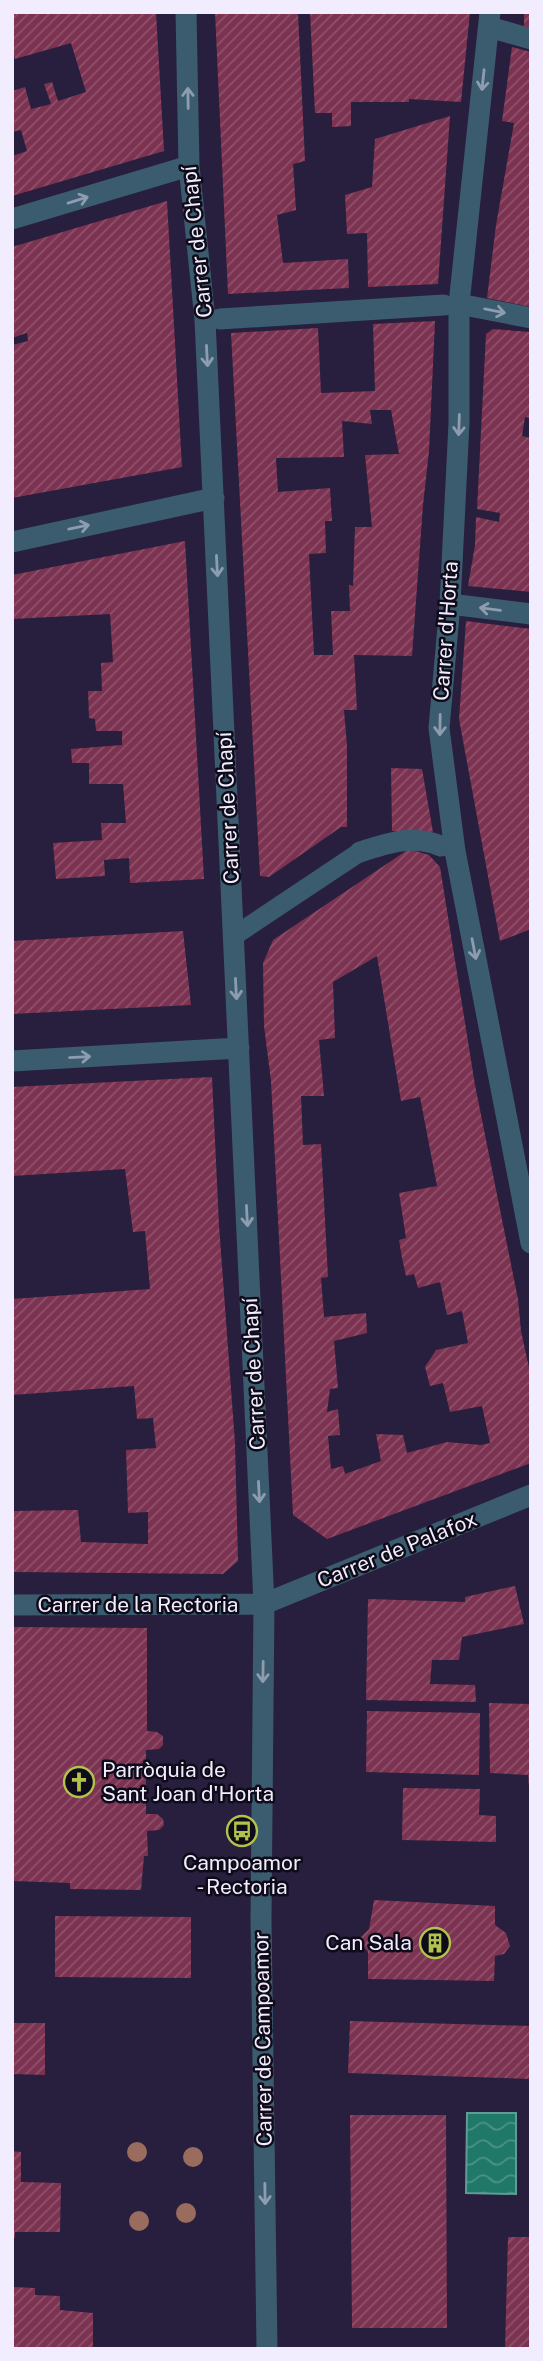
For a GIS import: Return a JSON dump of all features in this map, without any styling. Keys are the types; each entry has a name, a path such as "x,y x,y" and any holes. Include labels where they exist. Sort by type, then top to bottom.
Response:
{"street":[{"name":"Carrer de Chapí","path":"186,12 189,166 205,320 264,1604"},
{"path":"489,20 531,39"},
{"name":"Carrer d'Horta","path":"489,20 451,305 459,423 450,604 439,728 455,851 531,1242"},
{"path":"12,219 189,166"},
{"path":"220,318 451,305 531,318"},
{"path":"12,541 214,498"},
{"path":"450,604 531,614"},
{"path":"360,852 398,839 441,846"},
{"path":"12,1060 239,1048"},
{"name":"Carrer de Palafox","path":"264,1604 531,1495"},
{"name":"Carrer de la Rectoria","path":"12,1605 264,1604"},
{"name":"Carrer de Campoamor","path":"264,1604 261,1919 267,2349"}],"lane":[{"path":"234,936 360,852"}],"water":[{"path":"467,2113 516,2113 516,2194 466,2193"}],"building":[{"path":"12,12 156,12 164,151 12,196 12,156 27,151 21,130 12,132 12,91 25,87 31,109 51,104 44,84 52,82 58,101 86,92 71,43 15,59 12,50"},
{"path":"215,12 298,12 305,161 293,164 296,210 277,215 283,263 348,259 349,288 228,294"},
{"path":"310,12 470,12 461,102 409,99 409,102 351,102 351,126 332,127 332,113 315,113"},
{"path":"524,12 531,12 531,32 524,30"},
{"path":"512,47 531,52 531,307 487,298 496,225 514,123 502,121"},
{"path":"450,116 438,284 368,287 367,233 347,234 345,195 372,187 375,139"},
{"path":"167,201 182,467 12,498 12,345 28,341 27,333 12,338 12,247"},
{"path":"435,321 429,451 412,656 354,655 357,710 344,710 347,827 341,827 269,877 260,876 231,333 318,328 321,393 375,391 373,324","holes":["370,410 391,410 399,454 365,455 372,527 355,527 353,586 349,585 350,611 331,611 333,655 314,655 309,554 326,553 325,521 332,521 330,488 278,492 276,458 344,457 342,421 372,424"]},
{"path":"493,329 531,332 531,418 525,417 522,436 531,438 531,592 468,586 475,545 476,517 499,522 500,513 477,509 486,334"},
{"path":"185,541 204,879 130,883 129,858 104,860 105,876 56,879 53,843 102,840 101,823 126,823 123,784 89,784 89,763 72,763 71,749 122,745 122,731 96,731 95,719 89,718 88,691 102,691 101,663 113,662 110,614 12,619 12,575"},
{"path":"466,621 531,629 531,929 500,941 459,719"},
{"path":"391,768 422,769 433,832 392,831"},
{"path":"409,849 429,855 440,867 475,1085 531,1377 531,1463 327,1539 293,1515 271,1081 264,1026 263,963 273,940","holes":["377,956 401,1101 420,1097 437,1186 399,1193 406,1238 399,1240 406,1276 414,1274 418,1288 440,1282 447,1315 462,1311 468,1343 436,1350 425,1367 430,1386 443,1383 450,1412 482,1406 490,1443 481,1445 447,1442 407,1453 403,1435 376,1434 381,1461 345,1474 343,1466 331,1469 328,1436 340,1435 338,1409 327,1412 330,1389 338,1388 334,1341 367,1333 366,1313 324,1317 321,1278 328,1277 321,1144 303,1145 301,1096 324,1096 319,1040 335,1038 333,982"]},
{"path":"183,931 191,1005 12,1014 12,941"},
{"path":"212,1077 219,1225 235,1443 238,1561 223,1574 12,1572 12,1511 78,1510 81,1542 148,1544 148,1512 128,1513 126,1450 156,1448 153,1418 137,1419 134,1386 12,1395 12,1299 150,1289 145,1231 133,1232 125,1169 12,1176 12,1087"},
{"path":"515,1586 524,1624 462,1637 459,1660 432,1660 430,1684 475,1685 476,1702 366,1700 368,1599 465,1602 465,1597"},
{"path":"12,1627 147,1628 147,1731 163,1736 163,1745 159,1749 146,1750 146,1814 157,1814 163,1819 164,1825 159,1830 147,1831 148,1856 144,1856 141,1890 70,1889 70,1883 12,1881"},
{"path":"489,1703 531,1704 531,1787 528,1775 490,1773"},
{"path":"367,1711 480,1713 479,1775 366,1772"},
{"path":"403,1788 480,1789 479,1815 496,1816 496,1842 402,1840"},
{"name":"Can Sala","path":"374,1900 495,1906 495,1925 506,1933 510,1946 504,1954 495,1956 494,1981 368,1979 368,1952 358,1940 369,1929"},
{"path":"55,1916 191,1917 191,1978 55,1977"},
{"path":"350,2021 531,2026 531,2079 348,2073"},
{"path":"12,2023 45,2023 45,2075 12,2074"},
{"path":"350,2115 446,2115 447,2328 352,2328"},
{"path":"12,2151 21,2152 21,2182 61,2183 60,2232 15,2232 15,2238 12,2238"},
{"path":"508,2237 531,2237 531,2349 505,2349"},
{"path":"12,2287 35,2288 35,2295 60,2296 60,2310 93,2313 93,2349 12,2349"}],"place":[{"name":"Parròquia de Sant Joan d'Horta","path":"79,1782"},
{"name":"Campoamor - Rectoria","path":"242,1831"},
{"name":"Can Sala","path":"435,1943"}]}
